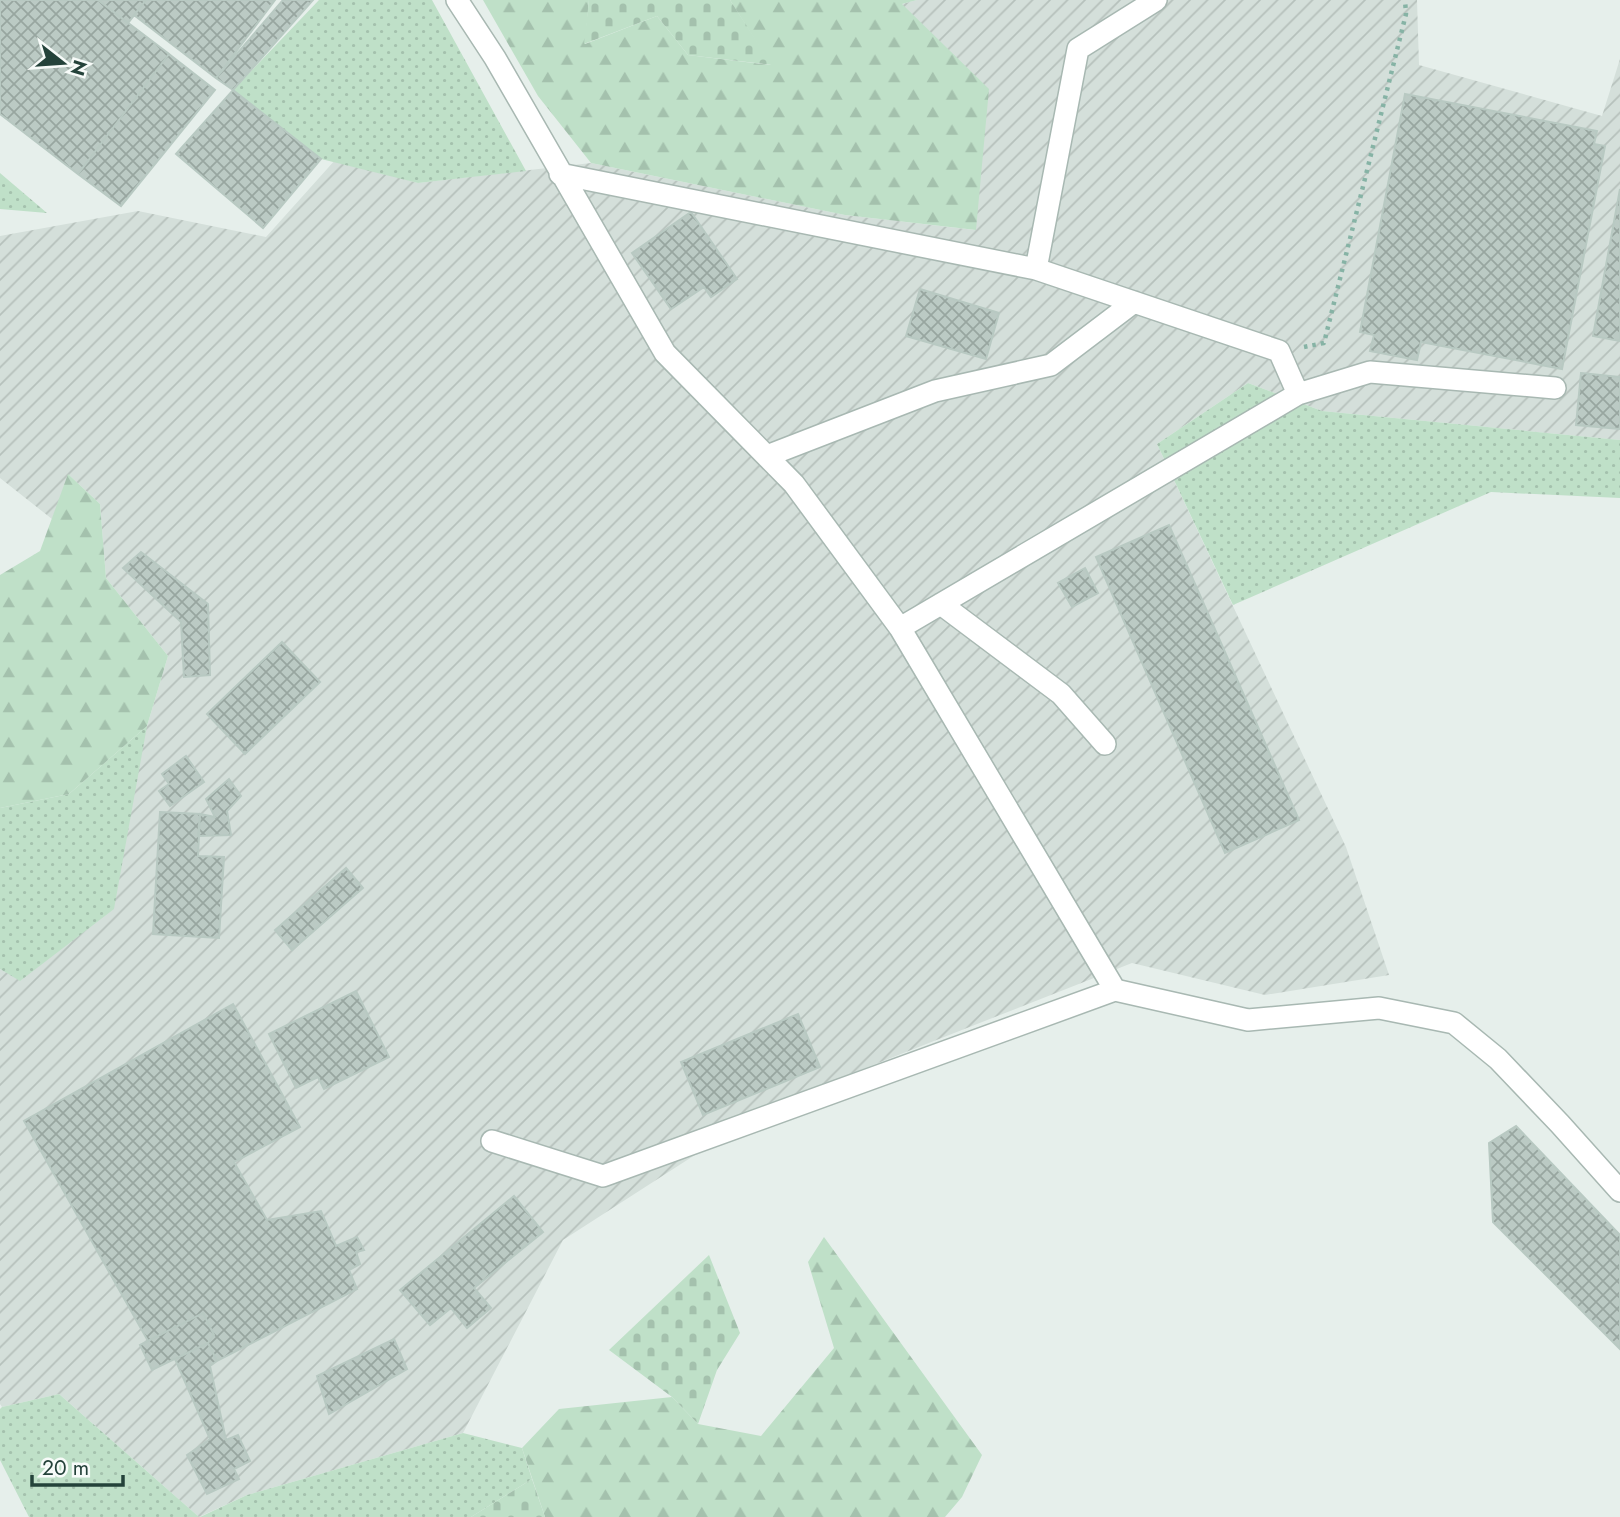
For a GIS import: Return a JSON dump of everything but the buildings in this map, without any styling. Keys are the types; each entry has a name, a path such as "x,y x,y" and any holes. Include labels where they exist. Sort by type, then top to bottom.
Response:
{"street":[{"path":"457,0 495,58 665,353 794,484 900,628 1115,990"},
{"path":"1036,269 1078,49 1156,0"},
{"path":"560,174 1036,269 1279,351 1298,394"},
{"path":"767,456 935,391 1051,365 1134,302"},
{"path":"900,628 1298,394 1370,372 1555,388"},
{"path":"941,604 1061,694 1105,744"},
{"path":"492,1141 603,1176 1115,990 1248,1020 1379,1008 1454,1023 1498,1059 1620,1191"}],"path":[{"path":"1279,351 1324,343 1406,14 1405,0"}],"shaded area":[{"path":"917,0 1417,0 1419,65 1602,116 1620,59 1620,440 1322,411 1248,383 1157,444 1346,847 1389,975 1265,995 1132,963 774,1104 563,1240 463,1433 247,1495 199,1517 59,1394 2,1407 0,969 21,980 147,726 168,656 106,578 100,504 69,475 52,519 0,478 0,236 138,211 266,237 336,159 418,183 591,163 845,215 975,230 902,4"}],"green space":[{"path":"319,0 432,0 526,171 418,183 321,159 233,90"},
{"path":"483,0 589,0 585,44 657,16 688,55 771,65 730,0 917,0 902,4 989,89 976,230 845,215 591,163 538,96"},
{"path":"589,0 730,0 772,65 688,55 657,16 584,44"},
{"path":"0,173 47,213 0,209"},
{"path":"1248,383 1322,411 1620,440 1620,498 1491,492 1233,605 1157,444"},
{"path":"68,474 100,504 106,578 168,656 147,726 69,794 0,808 0,575 40,551"},
{"path":"147,726 114,909 20,981 0,969 0,808 69,794"},
{"path":"824,1237 982,1455 962,1497 945,1517 545,1517 522,1448 559,1409 672,1397 698,1424 761,1436 834,1348 808,1262"},
{"path":"709,1255 740,1333 717,1370 698,1424 672,1397 609,1350"},
{"path":"59,1394 199,1517 29,1517 0,1460 0,1409"},
{"path":"463,1433 522,1448 532,1479 471,1517 200,1517 247,1495"},
{"path":"532,1479 545,1517 471,1517"}]}
